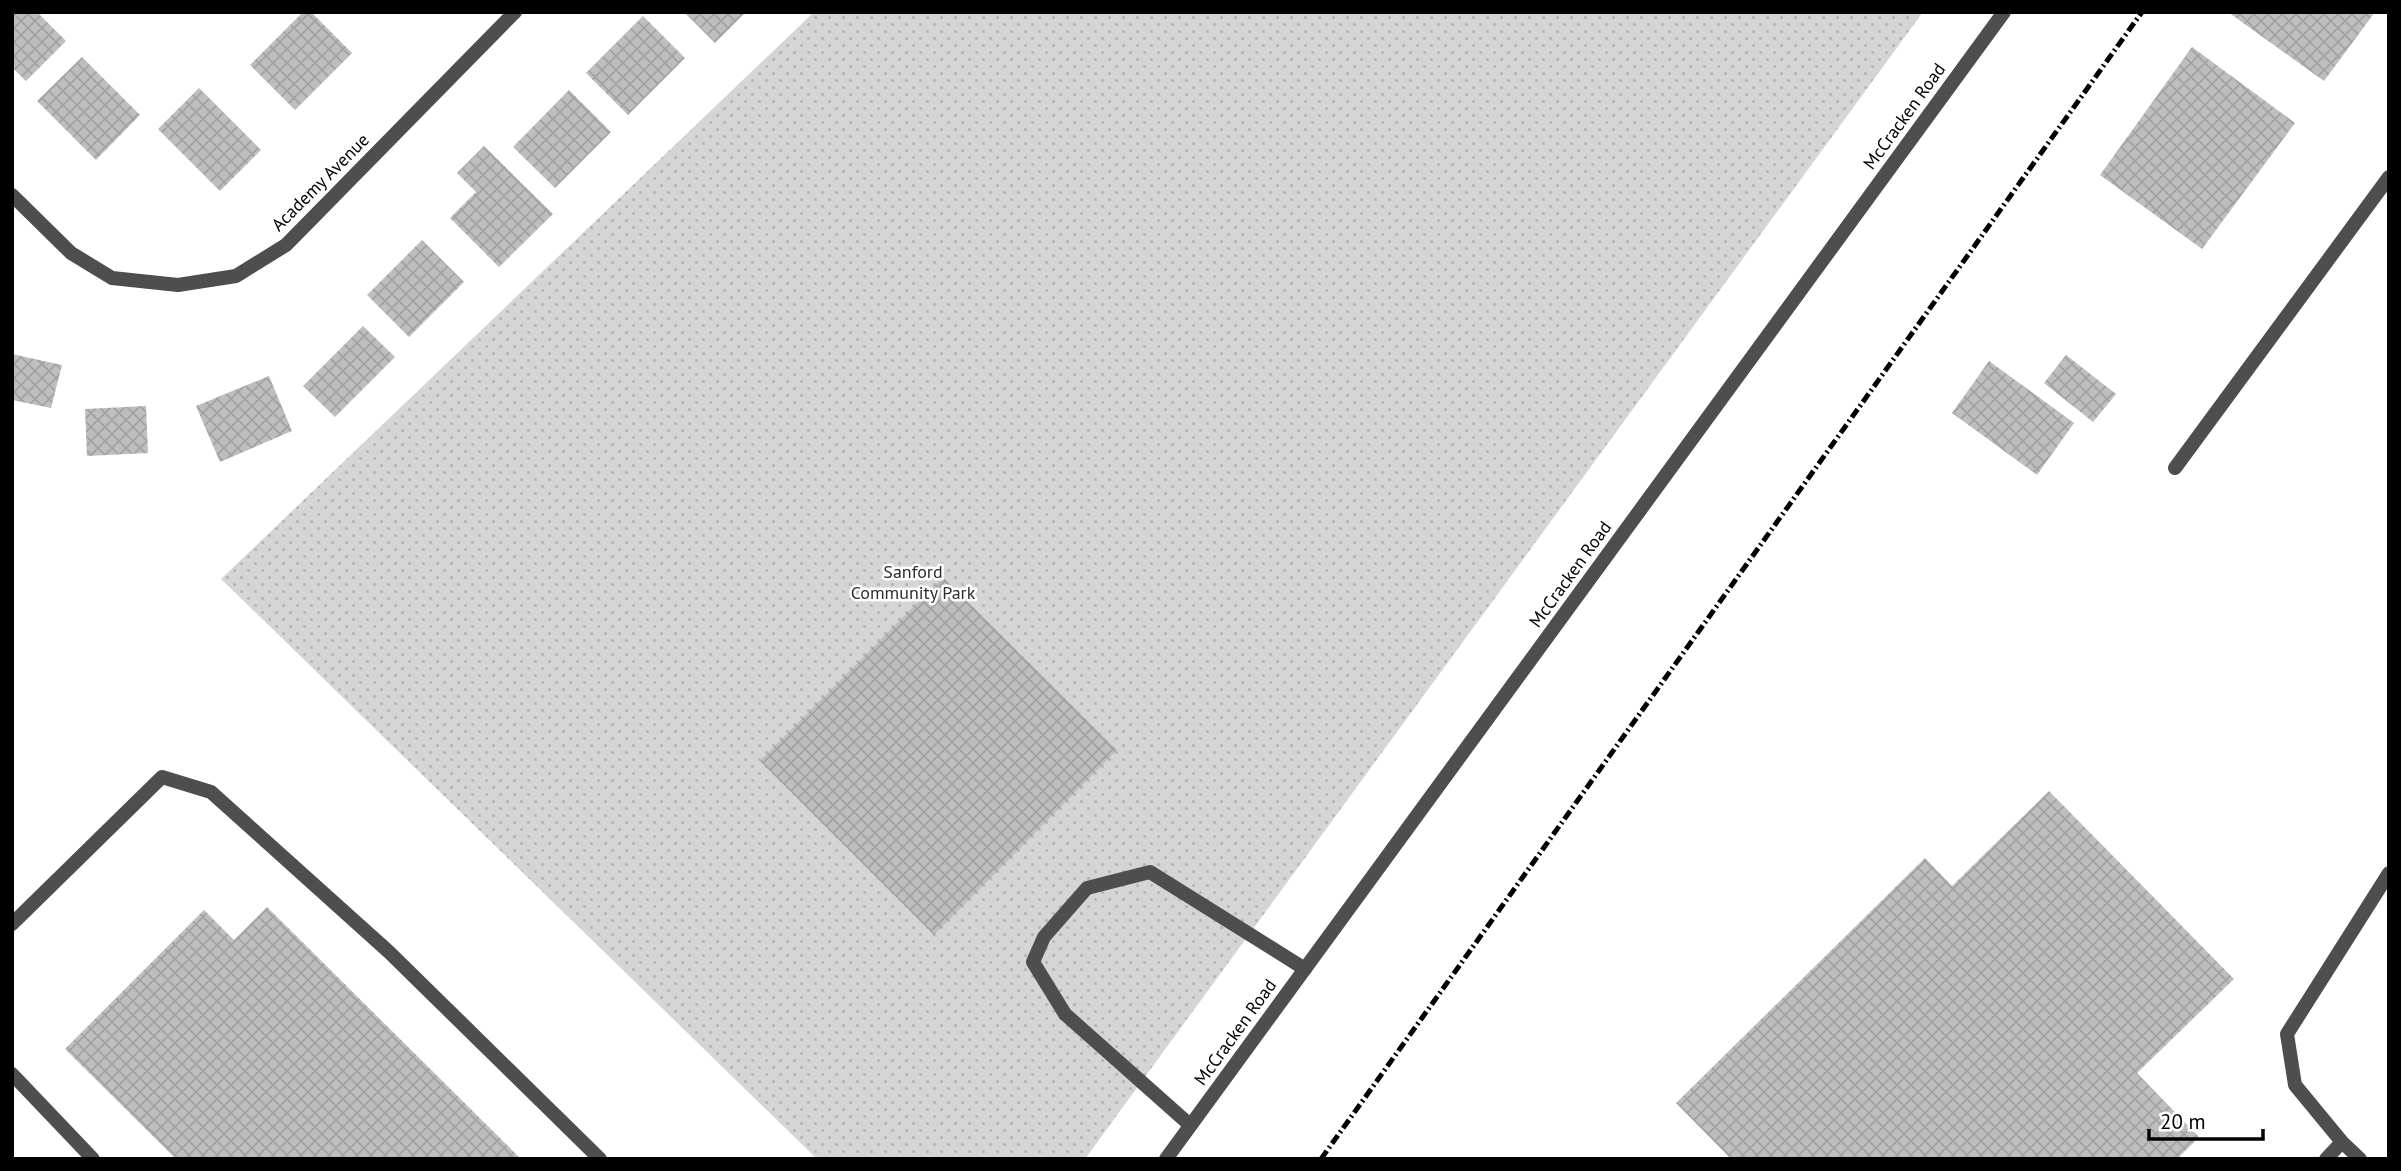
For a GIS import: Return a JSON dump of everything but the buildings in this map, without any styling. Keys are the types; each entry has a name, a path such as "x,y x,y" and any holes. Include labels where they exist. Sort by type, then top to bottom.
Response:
{"street":[{"name":"Academy Avenue","path":"12,195 71,253 112,278 178,285 236,276 286,245 515,12"},
{"name":"McCracken Road","path":"1166,1159 2004,12"},
{"path":"2175,468 2389,177"},
{"path":"12,924 162,777 211,792 389,952 600,1159"},
{"path":"1190,1125 1065,1014 1034,962 1044,937 1087,888 1150,872 1305,969"},
{"path":"2360,1159 2342,1142 2295,1086 2287,1034 2389,873"},
{"path":"12,1074 93,1159"},
{"path":"2326,1159 2342,1142"}],"green space":[{"name":"Sanford Community Park","path":"814,12 1923,12 1085,1159 817,1159 221,579"}],"railway":[{"path":"1321,1159 2142,12"}]}
